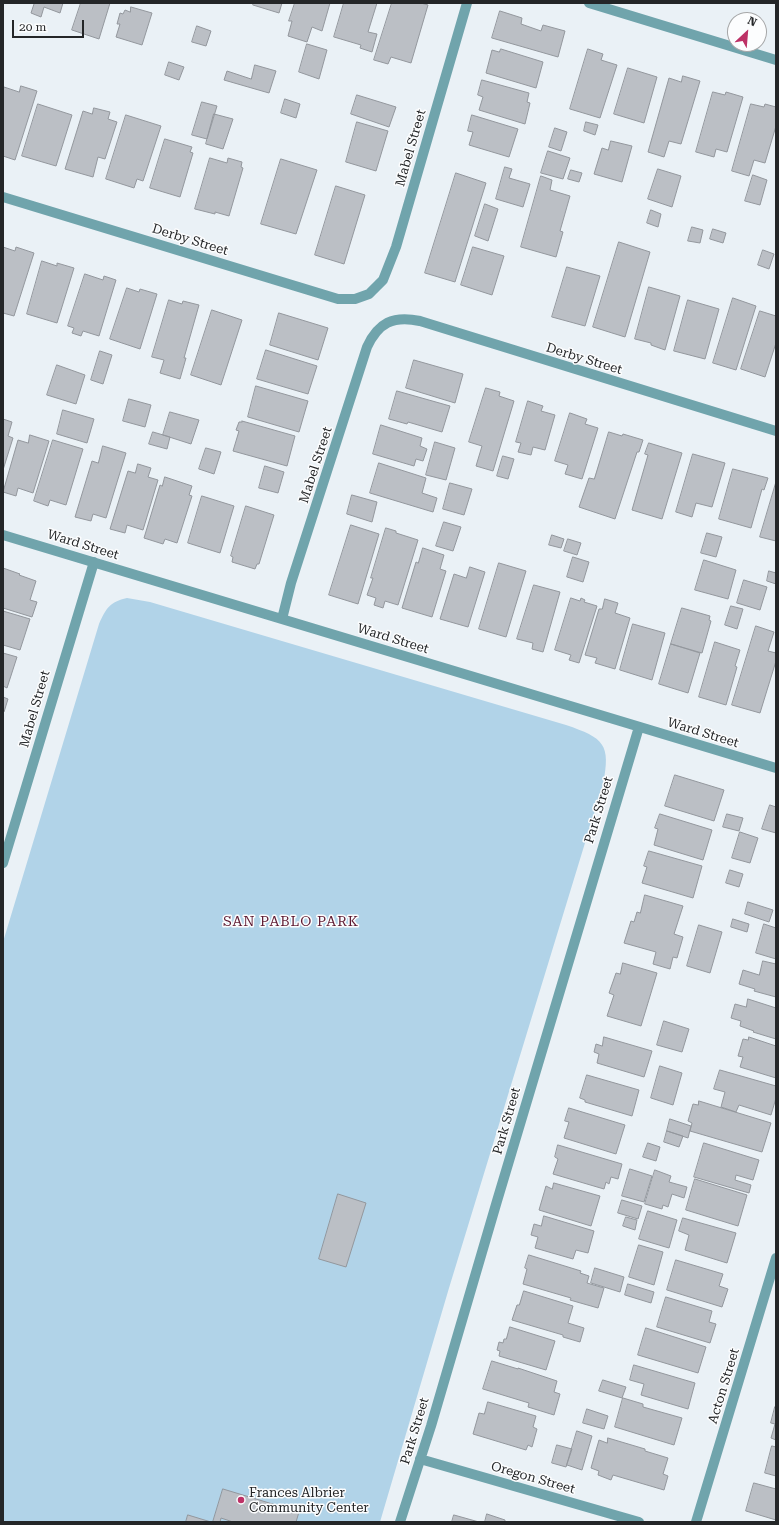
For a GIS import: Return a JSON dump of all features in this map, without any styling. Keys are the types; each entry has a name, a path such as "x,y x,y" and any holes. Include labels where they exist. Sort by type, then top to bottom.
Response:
{"street":[{"name":"Mabel Street","path":"369,294 383,280 396,247 466,3"},
{"path":"589,3 776,60"},
{"name":"Derby Street","path":"3,197 338,299 355,299 369,294"},
{"name":"Derby Street","path":"384,324 402,319 420,321 776,431"},
{"name":"Mabel Street","path":"282,619 294,576 367,347 373,334 384,324"},
{"name":"Ward Street","path":"3,535 776,768"},
{"name":"Mabel Street","path":"3,863 94,562"},
{"name":"Park Street","path":"400,1522 432,1426 497,1201 639,727"},
{"name":"Acton Street","path":"696,1522 776,1258"},
{"name":"Oregon Street","path":"420,1459 639,1522"}],"shaded area":[{"name":"SAN PABLO PARK","path":"127,598 150,602 566,725 589,734 597,739 602,744 605,751 606,760 603,784 449,1288 380,1522 3,1522 3,942 99,624 109,606"}],"building":[{"path":"30,3 63,3 60,13 44,7 41,17 31,13 34,4"},
{"path":"81,3 110,3 99,39 72,30"},
{"path":"254,3 282,3 279,13 253,5"},
{"path":"295,3 330,3 322,31 312,27 307,42 288,36 292,21 289,21"},
{"path":"344,3 377,3 368,32 377,34 372,52 360,48 361,45 334,37"},
{"path":"392,3 421,3 428,5 411,63 391,57 388,64 374,60"},
{"path":"131,7 152,13 142,45 116,37 120,24 117,24 120,13 123,14 125,10 130,12"},
{"path":"500,11 522,18 521,24 541,31 543,25 565,31 558,57 492,38"},
{"path":"197,26 211,31 206,46 192,42"},
{"path":"307,44 327,50 319,79 299,72"},
{"path":"501,49 543,62 536,88 486,73 492,50 499,52"},
{"path":"588,49 603,54 601,60 617,65 600,118 570,109"},
{"path":"169,62 184,67 179,80 165,75"},
{"path":"255,65 276,71 269,93 224,80 227,71 251,79"},
{"path":"628,68 657,77 644,123 614,114"},
{"path":"683,76 700,81 681,144 669,141 664,157 648,152 669,78 681,82"},
{"path":"482,80 529,93 527,102 530,103 525,124 479,110 483,97 478,95"},
{"path":"21,86 37,91 15,160 3,156 3,91 4,87 19,92"},
{"path":"713,92 725,95 726,92 743,97 727,152 716,149 714,157 696,152"},
{"path":"357,95 396,107 389,127 351,114"},
{"path":"285,99 300,104 296,118 281,113"},
{"path":"202,102 217,106 207,139 192,135"},
{"path":"38,104 72,115 56,166 22,156"},
{"path":"751,104 764,107 765,104 776,107 776,126 765,163 754,160 749,176 732,171"},
{"path":"94,108 110,112 108,119 117,122 105,159 98,157 93,177 65,169 83,111 92,114"},
{"path":"214,114 233,119 223,149 206,144"},
{"path":"126,115 161,126 143,181 137,179 134,188 106,179"},
{"path":"472,115 518,129 509,157 469,145 473,132 468,131"},
{"path":"357,122 388,131 376,171 346,162"},
{"path":"586,122 598,125 595,135 584,131"},
{"path":"555,128 567,132 561,151 549,147"},
{"path":"165,139 192,147 190,152 193,153 180,197 150,188"},
{"path":"611,141 632,146 622,182 594,174 602,148 608,150"},
{"path":"548,151 570,158 563,179 541,173"},
{"path":"210,158 227,163 228,158 242,162 241,167 243,168 229,216 195,209"},
{"path":"281,159 317,170 296,234 261,224"},
{"path":"505,167 512,169 509,178 530,184 523,207 496,199"},
{"path":"658,169 681,176 672,207 648,199"},
{"path":"571,170 582,173 579,182 568,179"},
{"path":"456,173 486,183 455,282 425,273"},
{"path":"753,175 767,180 760,205 745,201"},
{"path":"541,176 552,180 550,190 570,196 560,231 563,232 556,257 521,247"},
{"path":"336,186 365,195 344,264 315,255"},
{"path":"485,204 498,209 488,241 475,236"},
{"path":"651,210 661,214 658,227 647,223"},
{"path":"692,227 703,230 700,243 688,241"},
{"path":"713,229 726,233 723,243 710,239"},
{"path":"619,242 650,252 625,337 593,327"},
{"path":"3,247 15,251 16,247 34,253 14,316 3,313"},
{"path":"473,247 504,256 492,295 461,285"},
{"path":"763,250 774,254 769,269 758,265"},
{"path":"42,261 57,266 57,263 74,268 57,323 27,314"},
{"path":"567,267 600,276 585,326 552,317"},
{"path":"85,274 103,280 104,276 116,280 99,336 83,331 81,336 72,333 74,328 68,326"},
{"path":"649,287 680,296 665,350 651,345 651,343 635,339"},
{"path":"127,288 139,292 140,289 157,294 140,349 110,339"},
{"path":"733,298 756,306 736,370 713,363"},
{"path":"169,300 182,304 183,301 199,305 184,358 186,358 180,379 160,373 164,360 152,357"},
{"path":"688,300 719,309 705,359 674,351"},
{"path":"212,310 242,320 221,385 191,375"},
{"path":"760,311 776,316 776,343 765,377 741,369"},
{"path":"279,313 328,328 318,360 270,345"},
{"path":"266,350 317,366 308,394 257,379"},
{"path":"100,351 112,355 103,384 91,380"},
{"path":"414,360 463,374 455,403 406,388"},
{"path":"57,365 85,375 76,404 47,395"},
{"path":"256,386 308,401 299,432 248,417"},
{"path":"486,388 500,392 499,396 514,401 493,471 476,466 482,446 469,442"},
{"path":"397,391 450,406 442,432 408,422 407,424 389,419"},
{"path":"129,399 151,405 145,427 123,421"},
{"path":"528,401 543,406 541,411 555,415 545,450 533,447 531,455 518,452 521,443 516,442"},
{"path":"63,410 94,419 87,443 57,434"},
{"path":"170,412 199,420 191,444 163,435"},
{"path":"570,413 587,419 585,424 598,428 582,479 565,474 568,465 555,461"},
{"path":"3,419 12,422 8,436 13,438 3,470"},
{"path":"242,421 295,436 287,466 233,451 239,431 236,430 239,422"},
{"path":"381,425 422,438 420,446 427,449 423,461 416,459 414,466 373,454"},
{"path":"153,432 170,437 167,449 149,444"},
{"path":"609,432 622,436 623,434 643,440 639,452 637,452 615,519 579,507 589,478 594,479"},
{"path":"30,435 49,441 33,493 18,488 16,496 3,492 18,440 28,443"},
{"path":"53,440 83,449 66,505 50,500 48,506 34,501"},
{"path":"435,442 455,448 446,480 426,475"},
{"path":"649,443 682,453 662,519 632,510 648,455 645,454"},
{"path":"103,446 126,453 106,518 93,514 91,521 75,517 92,461 98,463"},
{"path":"206,448 221,452 214,474 199,469"},
{"path":"693,454 725,463 712,507 696,503 692,517 676,512"},
{"path":"503,456 514,459 508,479 497,476"},
{"path":"379,463 426,478 422,493 437,498 433,512 370,493"},
{"path":"138,464 151,468 148,477 158,480 143,530 127,525 125,533 110,529 128,471 135,473"},
{"path":"265,466 284,472 278,493 259,488"},
{"path":"733,469 768,478 764,490 762,489 751,528 719,519"},
{"path":"165,477 192,486 189,495 192,496 177,543 165,539 163,544 144,538 160,485 162,486"},
{"path":"776,482 776,541 760,537"},
{"path":"450,483 472,489 464,515 443,509"},
{"path":"352,495 377,502 372,522 347,514"},
{"path":"202,496 234,506 220,553 188,543"},
{"path":"246,506 274,515 259,564 257,564 255,569 232,562 233,557 231,556"},
{"path":"444,522 461,527 453,551 436,546"},
{"path":"351,525 379,534 358,604 329,595"},
{"path":"386,528 418,540 398,605 385,601 383,608 374,605 376,598 367,595"},
{"path":"707,533 722,537 716,557 701,553"},
{"path":"552,535 564,539 561,548 549,545"},
{"path":"568,539 581,543 577,555 564,551"},
{"path":"423,548 444,555 440,569 446,571 432,617 402,608 416,562 418,563"},
{"path":"573,557 589,562 583,582 567,577"},
{"path":"704,560 736,570 728,599 695,590"},
{"path":"499,563 526,571 506,637 479,629"},
{"path":"470,567 485,572 468,627 440,619 454,574 466,578"},
{"path":"3,568 36,581 30,600 37,602 32,617 3,608"},
{"path":"769,571 776,573 776,584 767,581"},
{"path":"744,580 767,587 760,610 737,603"},
{"path":"534,585 560,592 543,652 532,649 533,643 517,639"},
{"path":"571,598 580,601 581,598 585,600 584,602 597,606 579,663 569,660 571,655 555,650"},
{"path":"605,599 618,603 615,613 630,618 615,669 595,663 597,658 585,655 599,609 602,609"},
{"path":"731,606 743,609 737,629 725,625"},
{"path":"682,608 710,616 709,620 711,621 702,653 671,644"},
{"path":"3,611 30,619 20,650 3,645"},
{"path":"633,624 665,633 652,680 620,670"},
{"path":"756,626 774,632 768,651 776,653 776,661 760,713 732,705"},
{"path":"715,642 740,650 735,666 737,667 726,705 699,697"},
{"path":"671,644 700,653 688,693 659,684"},
{"path":"3,653 17,657 7,688 3,686"},
{"path":"3,697 8,699 4,712 3,712"},
{"path":"675,775 724,790 714,821 665,806"},
{"path":"770,805 776,807 776,833 762,829"},
{"path":"660,814 712,830 703,860 654,845 658,829 655,828"},
{"path":"727,814 743,818 739,831 723,827"},
{"path":"740,832 758,838 750,863 732,858"},
{"path":"649,851 702,866 693,898 642,883 647,867 644,866"},
{"path":"730,870 743,874 739,887 726,883"},
{"path":"645,895 683,906 674,934 683,937 677,958 673,957 670,969 653,964 656,952 624,943 631,921 634,922 637,912 640,913"},
{"path":"748,902 773,910 769,922 745,914"},
{"path":"733,919 749,924 747,932 731,927"},
{"path":"764,924 776,928 776,959 756,953"},
{"path":"699,925 722,932 710,973 687,966"},
{"path":"763,961 776,964 776,997 754,991 755,989 739,984 743,970 759,975"},
{"path":"623,963 657,973 641,1026 607,1016 614,995 609,993 616,973 620,974"},
{"path":"748,999 776,1008 776,1039 753,1032 754,1031 740,1026 741,1021 731,1018 735,1004 746,1007"},
{"path":"664,1021 689,1029 682,1052 657,1045"},
{"path":"604,1037 652,1051 644,1077 597,1063 599,1054 594,1052 596,1044 602,1046"},
{"path":"749,1037 776,1046 776,1078 740,1067 743,1057 738,1056 743,1039 748,1040"},
{"path":"660,1066 682,1073 673,1105 651,1098"},
{"path":"720,1070 776,1086 776,1098 771,1115 739,1105 736,1112 721,1107 725,1092 714,1089"},
{"path":"587,1075 639,1090 632,1116 585,1102 585,1100 580,1098"},
{"path":"699,1101 771,1123 762,1152 690,1131 692,1123 688,1121 693,1104 698,1105"},
{"path":"569,1108 625,1125 616,1154 564,1138 569,1122 565,1121"},
{"path":"670,1119 691,1126 688,1138 667,1131"},
{"path":"667,1131 683,1136 679,1147 664,1142"},
{"path":"648,1143 660,1147 656,1161 643,1157"},
{"path":"704,1143 759,1160 753,1180 736,1175 735,1180 751,1185 749,1193 694,1177"},
{"path":"558,1145 622,1164 618,1179 611,1177 609,1184 606,1182 604,1189 553,1174 558,1159 555,1157"},
{"path":"630,1169 652,1176 644,1202 622,1196"},
{"path":"655,1170 671,1176 669,1182 687,1187 684,1198 672,1194 668,1207 663,1205 662,1209 645,1204"},
{"path":"695,1179 747,1195 738,1226 686,1210"},
{"path":"554,1183 600,1196 591,1226 539,1210 546,1186 552,1189"},
{"path":"338,1194 366,1203 346,1267 319,1259"},
{"path":"622,1200 642,1206 638,1219 618,1213"},
{"path":"648,1211 677,1220 669,1248 639,1239"},
{"path":"544,1216 594,1231 588,1253 576,1250 573,1259 535,1248 538,1237 531,1235 534,1224 541,1226"},
{"path":"626,1217 637,1220 635,1230 623,1226"},
{"path":"683,1218 736,1233 727,1263 685,1250 689,1235 679,1231"},
{"path":"639,1245 663,1252 654,1285 629,1277"},
{"path":"529,1255 581,1271 580,1273 589,1276 587,1283 604,1288 598,1308 570,1300 571,1298 523,1284 527,1269 525,1268"},
{"path":"676,1260 723,1274 719,1286 728,1289 722,1307 667,1290"},
{"path":"595,1268 624,1277 620,1292 591,1283"},
{"path":"628,1284 654,1292 651,1303 625,1295"},
{"path":"524,1291 573,1306 568,1323 584,1328 580,1342 563,1337 563,1335 512,1320"},
{"path":"666,1297 712,1311 709,1322 716,1324 710,1343 657,1327"},
{"path":"510,1327 555,1341 546,1370 499,1356 500,1351 497,1350 499,1342 503,1343 504,1339 506,1339"},
{"path":"646,1328 706,1347 698,1373 638,1355"},
{"path":"492,1361 557,1381 554,1392 560,1394 554,1415 528,1407 529,1403 483,1389"},
{"path":"634,1365 695,1383 688,1409 641,1395 644,1384 630,1380"},
{"path":"603,1380 626,1387 622,1398 599,1391"},
{"path":"623,1398 643,1404 643,1407 682,1418 674,1445 615,1427"},
{"path":"488,1402 536,1416 533,1427 537,1429 532,1447 528,1445 526,1450 473,1434 479,1413 484,1414"},
{"path":"775,1407 776,1440 771,1438 775,1424 771,1423"},
{"path":"587,1409 608,1416 604,1429 583,1423"},
{"path":"577,1431 592,1436 582,1470 567,1465"},
{"path":"608,1438 645,1449 645,1451 668,1458 663,1474 668,1476 664,1490 613,1475 611,1480 598,1475 599,1471 591,1468 599,1440 607,1443"},
{"path":"557,1445 572,1449 566,1467 552,1463"},
{"path":"772,1446 776,1447 776,1476 765,1473"},
{"path":"754,1483 776,1489 776,1520 746,1511"},
{"name":"Frances Albrier Community Center","path":"223,1489 299,1512 296,1522 233,1522 221,1518 220,1522 213,1522"},
{"path":"487,1514 505,1520 505,1522 485,1522"},
{"name":"Frances Albrier Community Center","path":"188,1515 211,1522 186,1522"},
{"path":"454,1515 479,1522 452,1522"}],"place":[{"name":"Frances Albrier Community Center","path":"241,1500"}],"district":[{"name":"SAN PABLO PARK","path":"291,922"}]}
